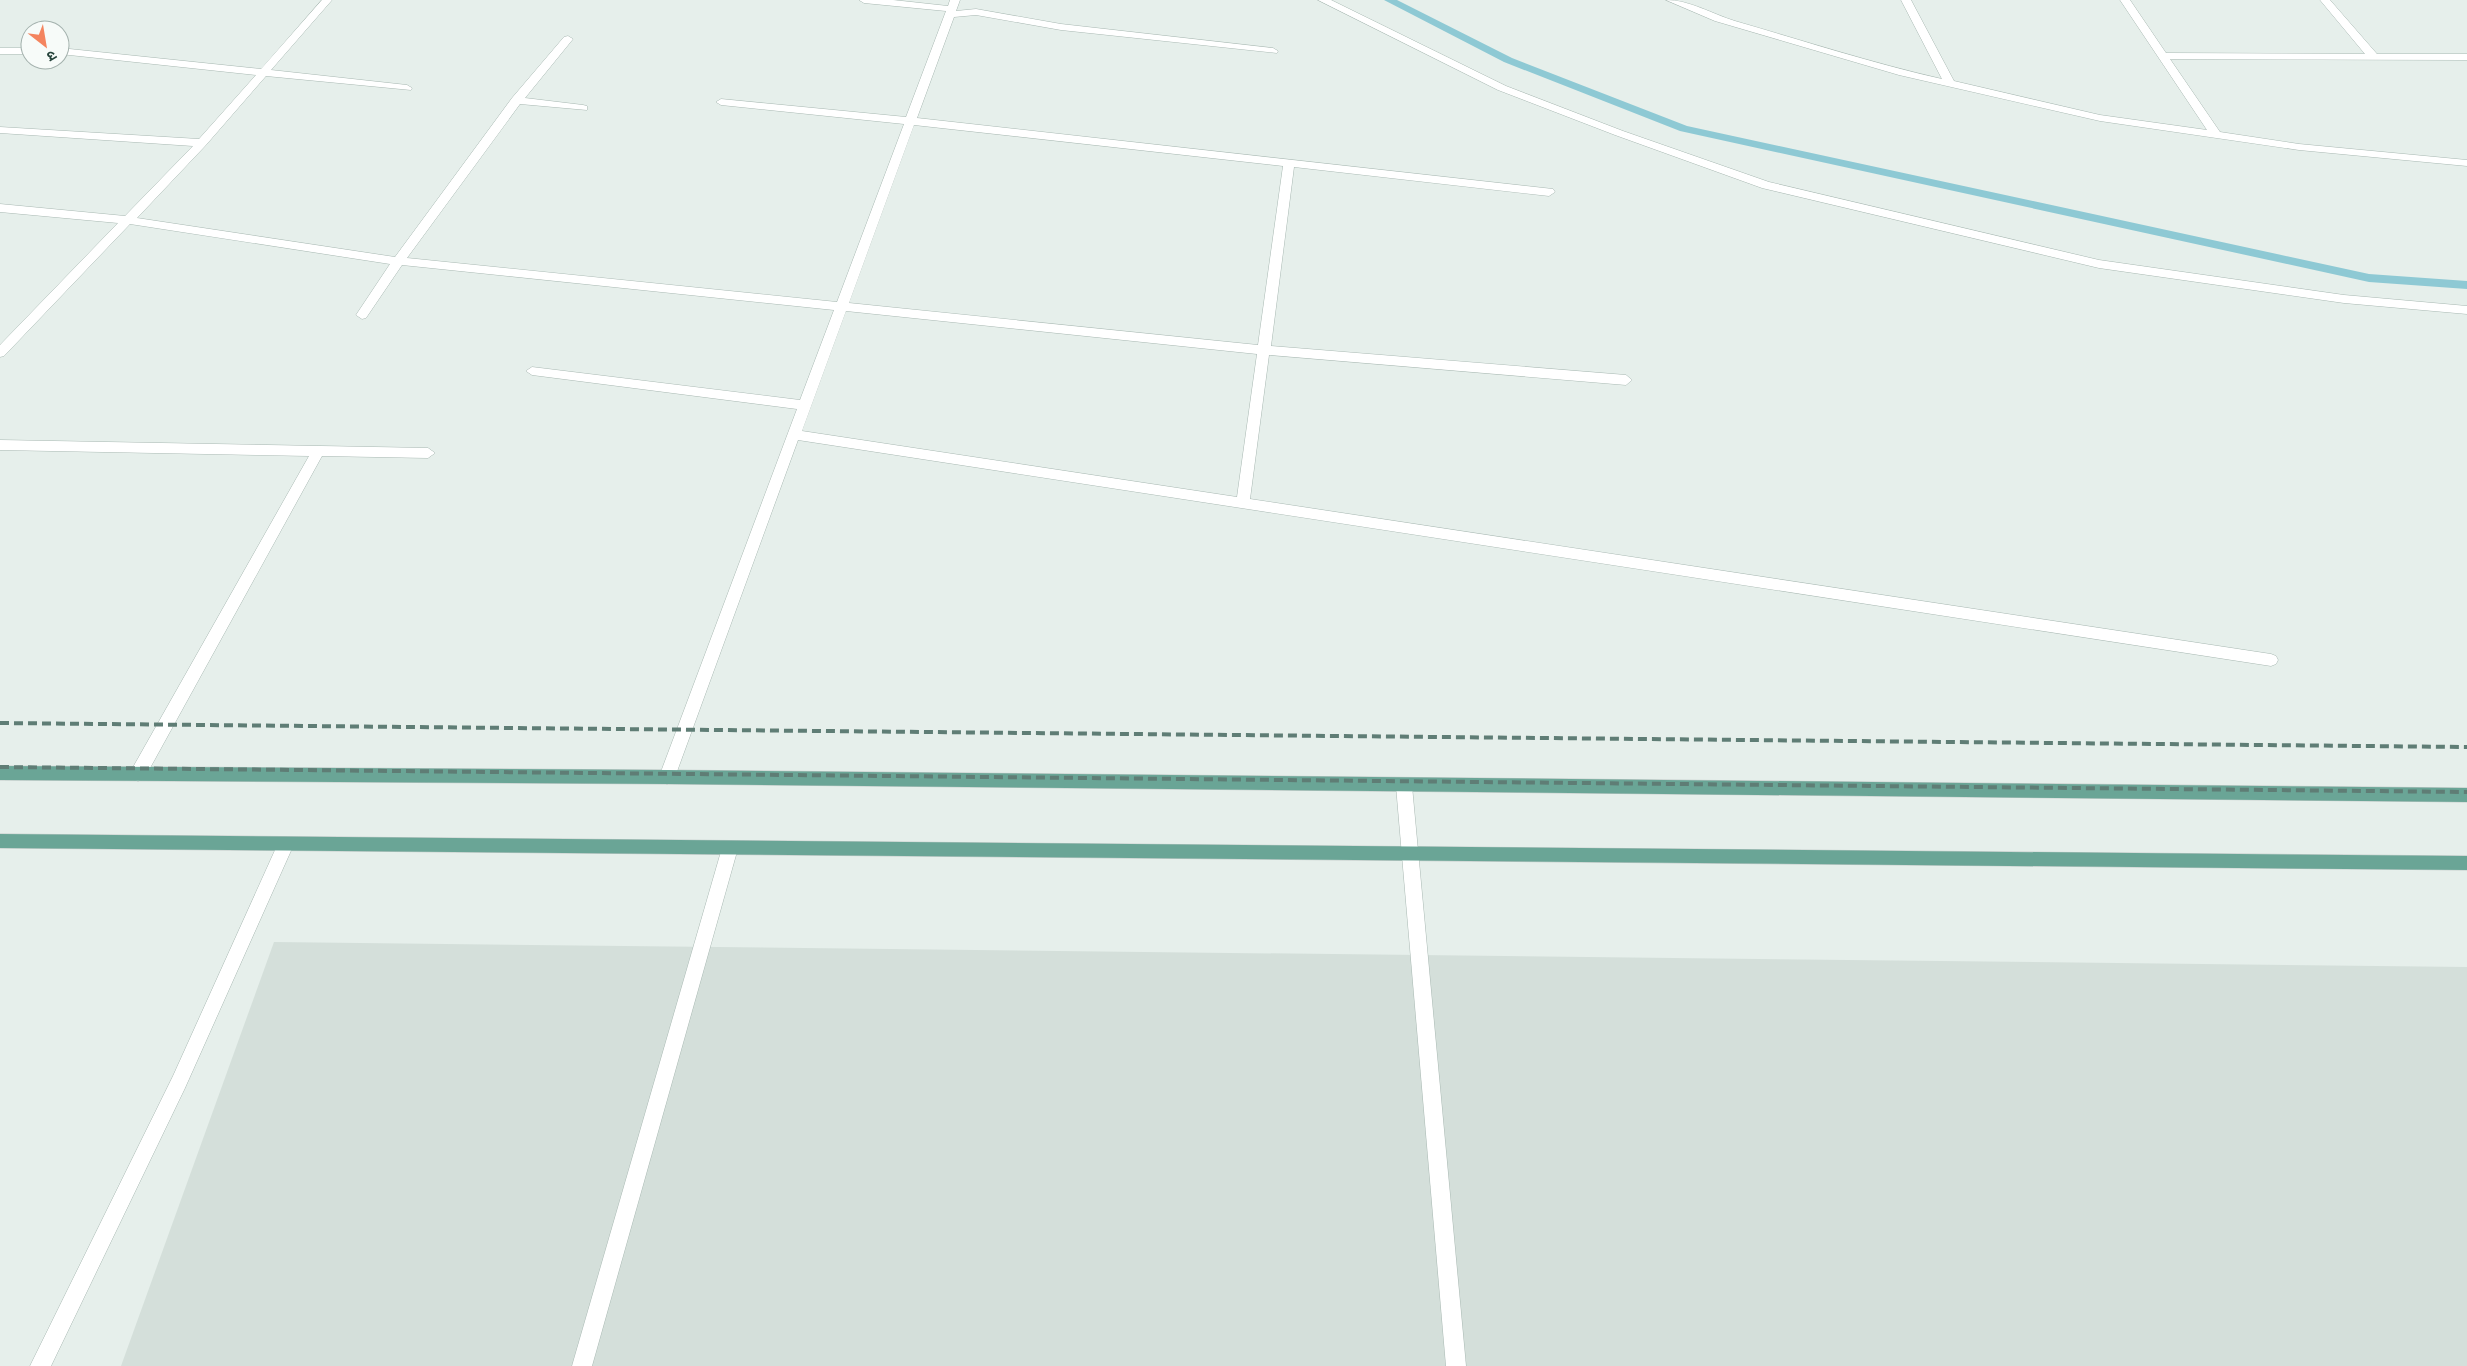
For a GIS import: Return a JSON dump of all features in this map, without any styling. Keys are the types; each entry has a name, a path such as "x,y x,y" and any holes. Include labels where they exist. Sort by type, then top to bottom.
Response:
{"main road":[{"path":"0,773 667,777 1404,786 2467,795"},
{"path":"0,842 2467,863"}],"street":[{"path":"0,353 202,143 327,0"},
{"path":"864,0 952,8 1061,27 1274,51"},
{"path":"1323,0 1502,88 1619,133 1766,185 2099,264 2344,299 2467,310"},
{"path":"1671,0 1719,19 1903,73 2100,118 2299,147 2467,163"},
{"path":"1906,0 1950,84"},
{"path":"2125,0 2216,135"},
{"path":"2325,0 2374,57"},
{"path":"667,777 952,8"},
{"path":"362,316 398,261 516,100 568,39"},
{"path":"0,51 20,52"},
{"path":"70,53 407,88"},
{"path":"2163,56 2467,57"},
{"path":"2455,57 2467,70"},
{"path":"516,100 583,108"},
{"path":"721,102 911,121 1549,192"},
{"path":"0,130 202,143"},
{"path":"1243,504 1289,163"},
{"path":"0,208 126,220 398,261 1264,350 1626,380"},
{"path":"532,371 805,405"},
{"path":"794,435 2271,660"},
{"path":"0,444 428,453"},
{"path":"138,774 318,451"},
{"path":"1404,786 1456,1366"},
{"path":"40,1366 179,1082 286,844"},
{"path":"582,1366 730,848"}],"shaded area":[{"path":"274,942 2467,967 2467,1366 121,1366"}],"waterway":[{"path":"1389,0 1508,60 1684,129 2369,278 2467,285"}],"railway":[{"path":"0,723 2467,747"},
{"path":"0,767 2467,792"}]}
